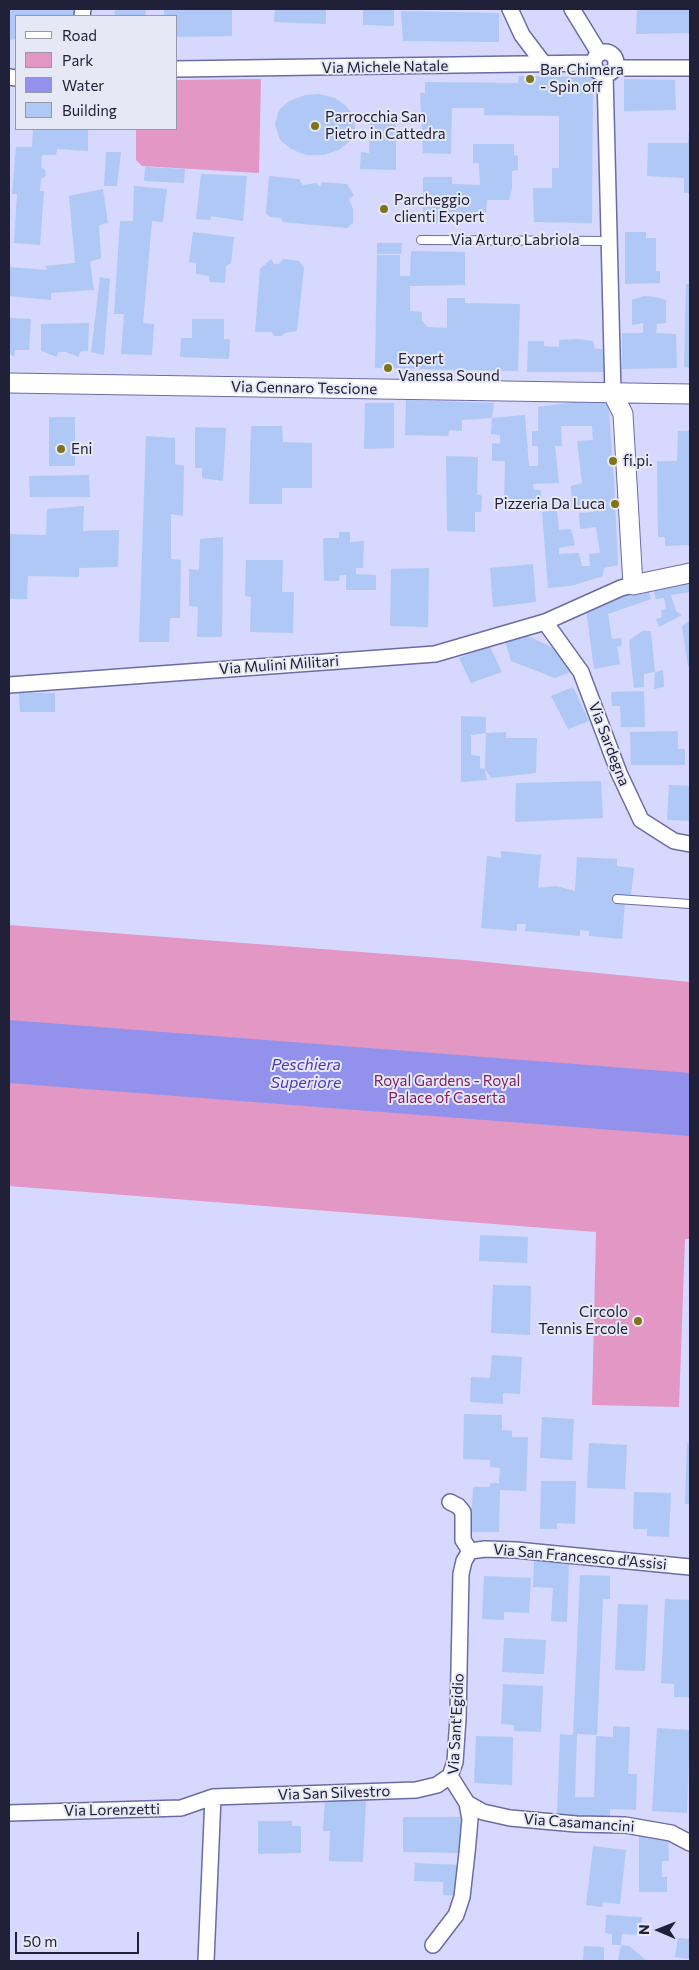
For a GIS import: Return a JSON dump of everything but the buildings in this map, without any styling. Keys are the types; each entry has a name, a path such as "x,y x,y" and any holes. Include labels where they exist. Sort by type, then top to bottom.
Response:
{"street":[{"path":"510,9 522,35 544,64"},
{"path":"572,9 596,58 606,52 612,54 616,60 610,71 609,241 613,394 623,414 633,585 690,573"},
{"name":"Via Michele Natale","path":"178,69 544,64 596,58"},
{"path":"610,71 690,68"},
{"name":"Via Gennaro Tescione","path":"9,383 690,394"},
{"name":"Via Mulini Militari","path":"9,685 434,654 545,622 620,588 633,585"},
{"name":"Via Sardegna","path":"545,622 581,672 619,773 641,820 674,841 690,844"},
{"path":"450,1502 458,1506 463,1512 463,1540 470,1551"},
{"name":"Via San Francesco d'Assisi","path":"470,1551 486,1549 516,1550 690,1568"},
{"name":"Via Sant'Egidio","path":"433,1945 456,1915 462,1897 470,1819 467,1804 450,1776 455,1762 458,1718 461,1574 464,1561 470,1551"},
{"name":"Via San Silvestro","path":"214,1797 416,1790 437,1786 450,1776"},
{"path":"206,1961 214,1797"},
{"name":"Via Lorenzetti","path":"9,1813 181,1808 214,1797"},
{"name":"Via Casamancini","path":"467,1804 482,1812 510,1818 576,1824 625,1825 671,1833 690,1843"}],"lane":[{"name":"Via Arturo Labriola","path":"421,240 609,241"},
{"path":"617,899 690,904"}],"green space":[{"path":"261,79 259,173 142,166 136,160 136,130 178,130 178,80"},
{"name":"Royal Gardens - Royal Palace of Caserta","path":"9,925 465,960 690,982 690,1239 685,1239 679,1407 592,1405 596,1232 9,1186"}],"water":[{"name":"Peschiera Superiore","path":"9,1020 690,1073 690,1136 9,1083"}],"place":[{"name":"Bar Chimera - Spin off","path":"530,79"},
{"name":"Parrocchia San Pietro in Cattedra","path":"315,126"},
{"name":"Parcheggio clienti Expert","path":"384,209"},
{"name":"Expert Vanessa Sound","path":"388,368"},
{"name":"Eni","path":"61,449"},
{"name":"fi.pi.","path":"613,461"},
{"name":"Pizzeria Da Luca","path":"615,504"},
{"name":"Circolo Tennis Ercole","path":"638,1321"}]}
